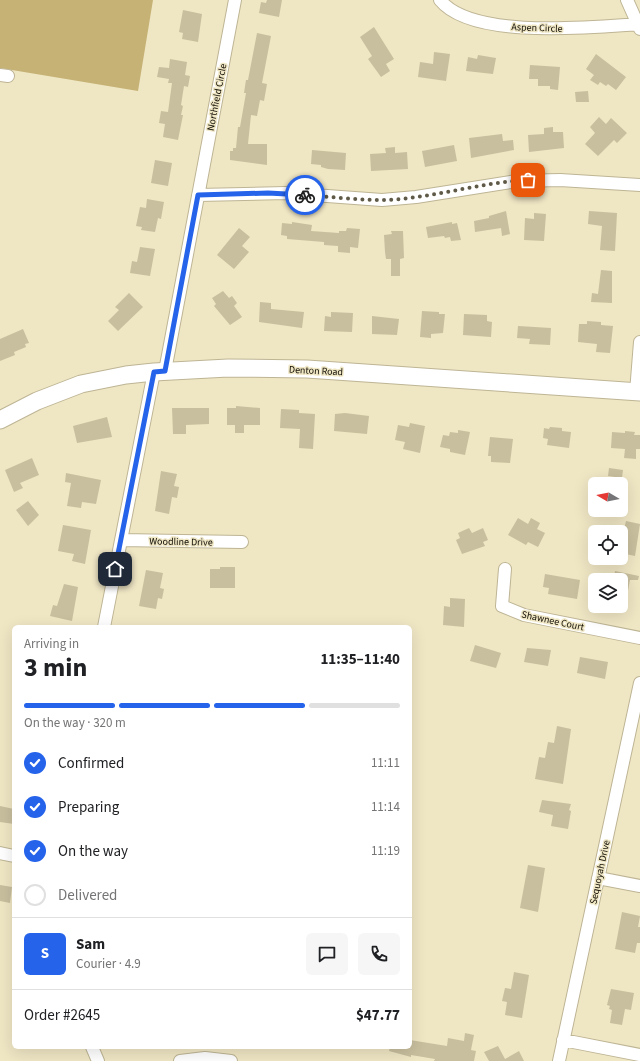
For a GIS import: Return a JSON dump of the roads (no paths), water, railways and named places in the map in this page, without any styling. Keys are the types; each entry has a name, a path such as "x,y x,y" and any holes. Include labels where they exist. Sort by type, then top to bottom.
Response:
{"street":[{"name":"Northfield Circle","path":"104,625 121,540 198,195 235,0"},
{"name":"Aspen Circle","path":"440,0 451,10 462,16 498,25 547,29 639,26"},
{"path":"627,0 639,26"},
{"path":"198,195 286,193 382,200 416,197 517,181 560,180 640,185"},
{"path":"638,392 640,342"},
{"name":"Denton Road","path":"0,420 37,401 81,384 126,375 159,371 235,368 307,369 638,392"},
{"name":"Woodline Drive","path":"121,540 242,542"},
{"name":"Shawnee Court","path":"505,569 502,606 524,615 640,638"},
{"name":"Sequoyah Drive","path":"559,1061 640,683"},
{"path":"0,853 12,856"},
{"path":"598,878 640,886"},
{"path":"563,1040 640,1055"},
{"path":"93,1049 98,1061"},
{"path":"180,1061 205,1058 231,1061"}]}
